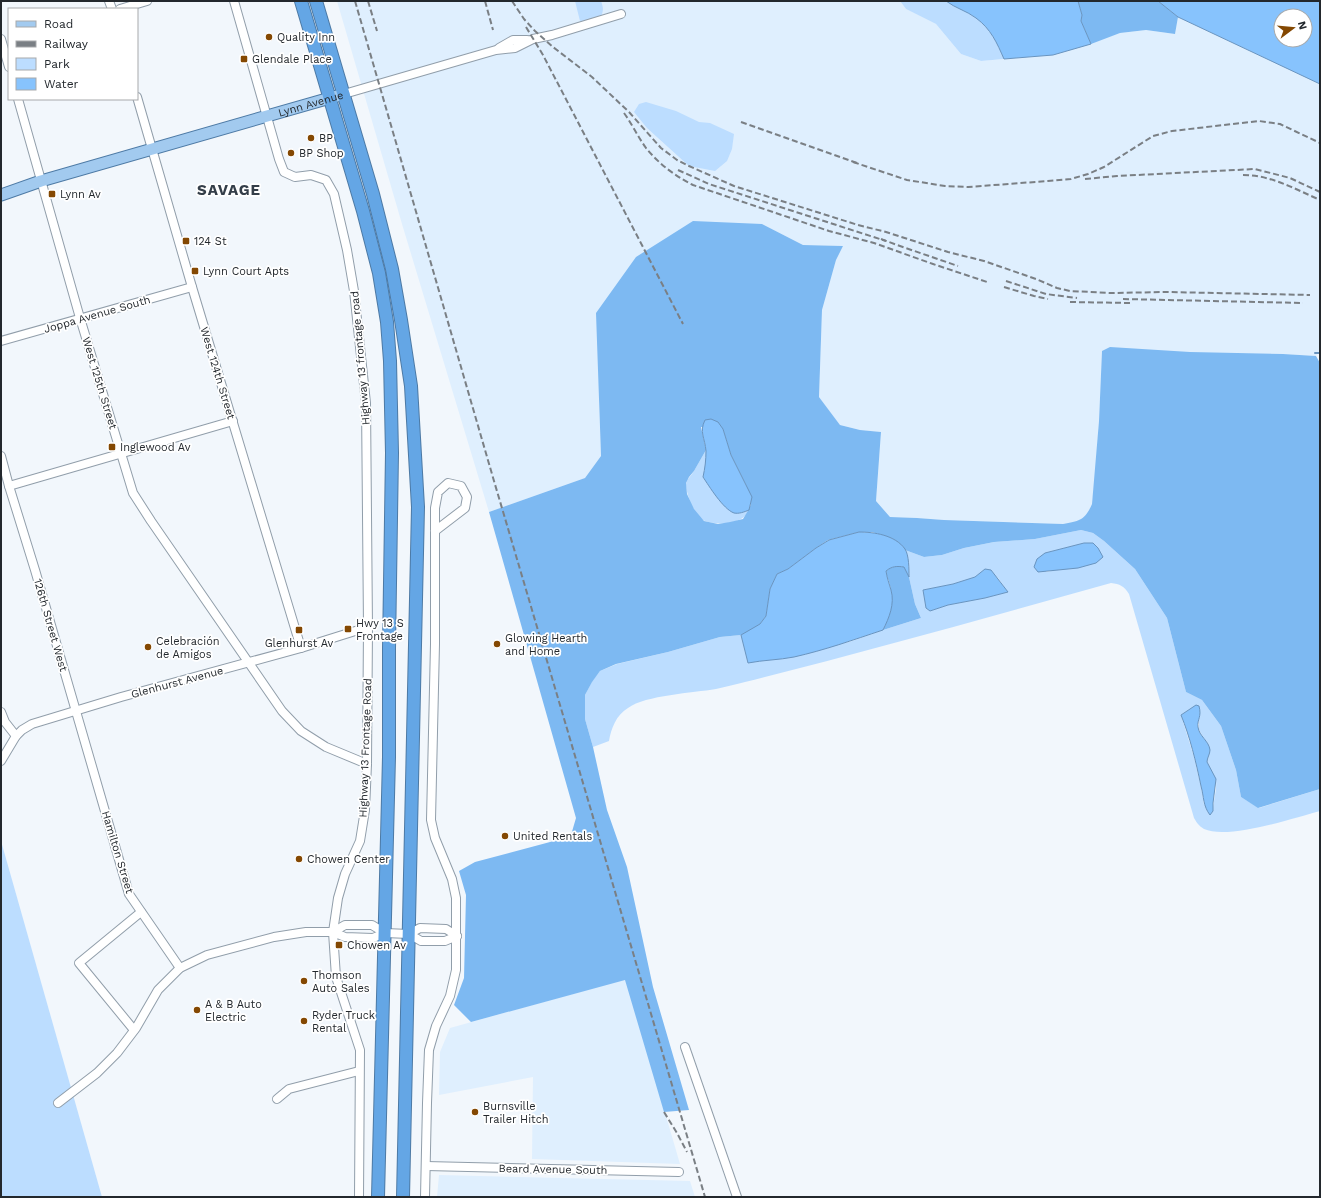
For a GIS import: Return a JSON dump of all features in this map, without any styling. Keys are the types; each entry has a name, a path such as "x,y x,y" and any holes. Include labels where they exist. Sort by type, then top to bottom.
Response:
{"highway":[{"path":"301,1 363,211 378,273 387,322 390,360 392,453 388,648 388,765 378,1197"},
{"path":"316,1 373,194 392,269 411,386 418,507 403,1197"}],"main road":[{"name":"Lynn Avenue","path":"1,195 41,181 344,94"}],"street":[{"path":"123,8 147,1"},
{"path":"234,1 267,115"},
{"name":"Lynn Avenue","path":"344,94 496,50 515,48 530,40 552,35 621,14"},
{"path":"4,41 8,62"},
{"name":"West 125th Street","path":"18,100 80,318 133,493 150,521 282,711 301,731 326,747 367,764"},
{"name":"West 124th Street","path":"138,100 192,287 301,648"},
{"name":"Highway 13 frontage road","path":"267,115 284,172 295,177 311,175 326,180 334,194 347,250 354,291 366,403 368,627"},
{"name":"Joppa Avenue South","path":"1,341 192,287"},
{"path":"9,486 233,421"},
{"name":"126th Street West","path":"1,456 100,793"},
{"path":"425,1197 426,1103 429,1050 436,1026 450,996 456,970 457,936 456,898 452,879 435,838 431,820 435,644 435,531 435,508 438,492 448,482 461,486 467,497 465,508 435,531"},
{"name":"Glenhurst Avenue","path":"1,760 16,736 32,724 301,648 368,627"},
{"name":"Highway 13 Frontage Road","path":"359,1197 360,1050 336,977 332,932 338,898 345,874 360,841 365,810 367,764 368,627"},
{"path":"1,712 5,722 16,736"},
{"name":"Hamilton Street","path":"100,793 129,894 180,968"},
{"path":"134,1030 79,963 141,912"},
{"path":"332,932 345,925 372,925 385,933"},
{"path":"409,934 420,928 446,929 457,936"},
{"path":"58,1103 97,1073 117,1053 134,1030 158,990 180,968 207,955 274,937 306,932 332,932 345,937 372,938 385,933 409,934 420,941 446,941 457,936"},
{"path":"685,1048 737,1197"},
{"path":"277,1099 289,1089 359,1071"},
{"name":"Beard Avenue South","path":"426,1166 679,1172"}],"shaded area":[{"path":"337,1 900,1 906,9 936,24 961,54 981,61 1053,55 1120,33 1146,30 1175,34 1178,17 1320,84 1320,350 1316,356 1283,354 1102,352 1099,421 1092,504 1088,514 1078,522 1063,524 890,517 876,501 881,432 860,430 840,425 819,397 822,310 836,260 843,246 803,245 762,224 599,402 601,456 585,478 489,512 402,224"},
{"path":"1078,1 1158,1 1178,17 1175,34 1146,30 1120,33 1091,44 1081,21 1082,15"},
{"path":"693,221 762,224 803,245 843,246 836,260 822,310 819,397 840,425 860,430 881,432 876,501 890,517 1063,524 1078,521 1084,517 1092,504 1099,421 1102,351 1110,347 1190,352 1316,356 1320,363 1320,789 1258,808 1241,797 1236,770 1221,726 1202,700 1186,692 1167,618 1135,569 1093,533 1081,530 1035,539 994,542 964,548 942,555 924,557 905,550 893,539 872,532 859,532 828,540 788,569 777,574 770,589 766,616 760,624 752,630 741,635 720,637 668,652 616,664 600,671 585,695 585,719 607,810 627,867 653,987 689,1110 664,1112 625,980 471,1022 454,1005 464,978 466,895 459,871 475,862 565,838 571,835 576,818 489,512 585,478 601,456 596,313 636,257","holes":["701,427 723,429 731,455 746,485 751,504 743,519 718,524 704,521 694,509 687,494 686,483 706,450"]},
{"path":"896,566 905,567 909,577 915,604 921,618 883,630 888,616 891,599 891,587 886,571"},
{"path":"626,979 680,1164 532,1159 533,1077 439,1095 440,1052 450,1028"},
{"path":"439,1175 690,1181 695,1197 437,1197"}],"green space":[{"path":"575,1 601,1 603,12 601,16 585,22 580,21"},
{"path":"900,1 946,1 969,13 981,22 990,32 1004,59 981,61 961,54 936,24 906,9"},
{"path":"646,102 676,111 699,122 710,123 734,134 732,149 727,161 715,171 689,166 647,128 634,112 639,104"},
{"path":"706,450 706,464 703,477 721,501 733,512 744,512 749,510 741,519 733,522 714,523 701,519 695,511 688,494 686,484"},
{"path":"1081,530 1093,533 1135,569 1167,618 1186,692 1202,700 1221,726 1236,770 1241,797 1259,808 1320,789 1320,811 1261,827 1229,832 1215,832 1204,829 1198,824 1194,818 1129,594 1122,586 1111,583 883,646 745,682 716,689 670,695 646,700 628,708 620,714 611,732 609,741 593,747 585,719 585,695 592,681 600,671 617,664 668,652 720,637 741,635 748,663 792,657 852,641 921,618 915,604 909,577 909,564 905,550 924,557 942,555 964,548 994,542 1035,539","holes":["1084,543 1085,565 1046,572 1045,553","985,569 998,578 1008,592 948,605 930,611 926,608 923,590 953,584 975,577","1191,708 1199,721 1199,730 1208,745 1210,751 1207,762 1216,782 1213,811 1204,804 1194,757 1181,715"]},
{"path":"1,841 102,1197 1,1197"}],"water":[{"path":"946,1 1078,1 1082,15 1081,21 1091,44 1053,55 1004,59 993,37 981,22"},
{"path":"1158,1 1320,1 1320,84 1178,17"},
{"path":"711,419 718,422 723,429 731,455 752,497 749,510 738,513 730,511 717,497 703,477 706,451 702,428 705,420"},
{"path":"859,532 890,537 901,544 907,555 909,577 904,567 899,566 890,568 886,571 892,595 892,606 883,630 839,645 805,654 788,658 748,663 741,635 760,624 766,616 770,589 777,574 788,569 829,540"},
{"path":"1084,543 1093,543 1103,557 1096,563 1078,568 1038,572 1034,567 1037,559 1045,553"},
{"path":"985,569 991,570 1008,592 948,605 930,611 926,608 923,590 953,584 975,577"},
{"path":"1196,705 1199,706 1200,710 1198,724 1199,730 1210,750 1207,762 1216,779 1213,811 1210,815 1205,805 1192,750 1181,715"}],"waterway":[{"path":"1315,353 1320,353"}],"railway":[{"path":"355,1 494,481 705,1197"},
{"path":"368,1 377,31"},
{"path":"485,1 493,30"},
{"path":"512,1 524,19 535,31 592,77 629,112 661,148 677,160 734,186 858,225 886,232 948,252 984,261 1057,288 1070,291 1111,293 1166,292 1310,295"},
{"path":"526,27 543,55 683,324"},
{"path":"624,113 651,154 680,178 693,185 829,231 874,243 987,282"},
{"path":"853,162 907,180 945,186 968,187 1071,179 1104,167 1153,136 1172,131 1259,121 1280,124 1320,143"},
{"path":"741,122 857,163"},
{"path":"1085,179 1255,169 1290,178 1320,192"},
{"path":"678,170 709,184 886,241"},
{"path":"1243,175 1263,177 1273,180 1320,200"},
{"path":"881,239 958,266"},
{"path":"1006,281 1046,294 1077,298"},
{"path":"1004,287 1048,299"},
{"path":"1123,299 1303,303"},
{"path":"1070,302 1130,303"},
{"path":"664,1112 687,1152"}],"place":[{"name":"Quality Inn","path":"269,37"},
{"name":"Glendale Place","path":"244,59"},
{"name":"BP","path":"311,138"},
{"name":"BP Shop","path":"291,153"},
{"name":"Lynn Av","path":"52,194"},
{"name":"124 St","path":"186,241"},
{"name":"Lynn Court Apts","path":"195,271"},
{"name":"Inglewood Av","path":"112,447"},
{"name":"Hwy 13 S Frontage","path":"348,629"},
{"name":"Glenhurst Av","path":"299,630"},
{"name":"Glowing Hearth and Home","path":"497,644"},
{"name":"Celebración de Amigos","path":"148,647"},
{"name":"United Rentals","path":"505,836"},
{"name":"Chowen Center","path":"299,859"},
{"name":"Chowen Av","path":"339,945"},
{"name":"Thomson Auto Sales","path":"304,981"},
{"name":"A & B Auto Electric","path":"197,1010"},
{"name":"Ryder Truck Rental","path":"304,1021"},
{"name":"Burnsville Trailer Hitch","path":"475,1112"}],"district":[{"name":"SAVAGE","path":"229,190"}]}
